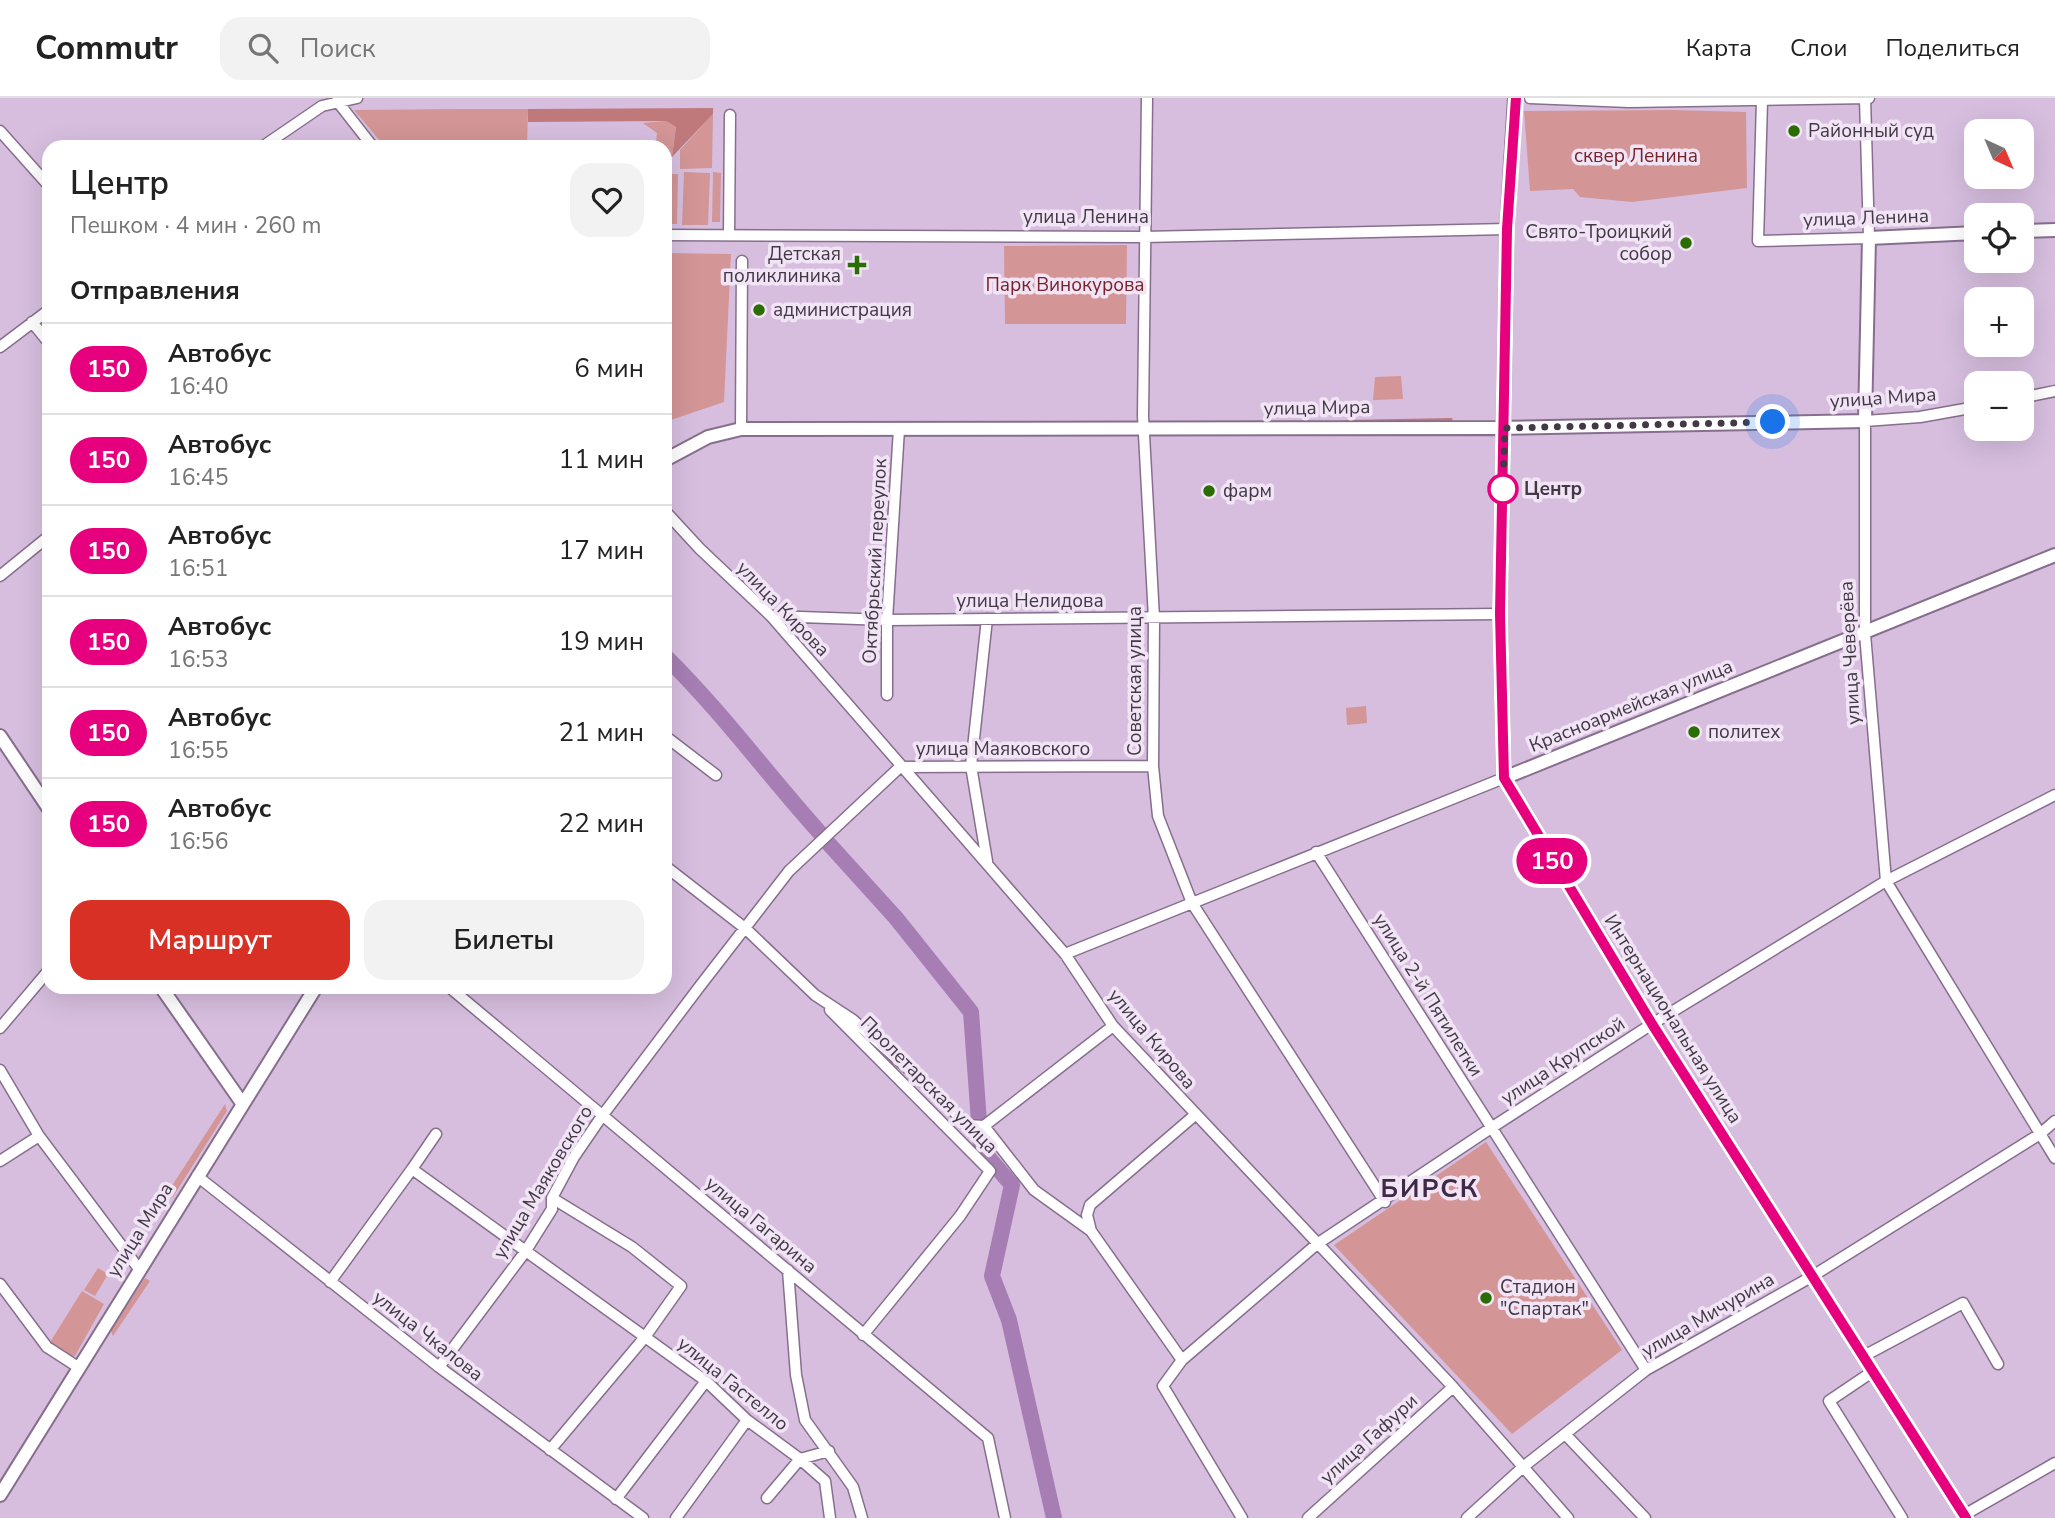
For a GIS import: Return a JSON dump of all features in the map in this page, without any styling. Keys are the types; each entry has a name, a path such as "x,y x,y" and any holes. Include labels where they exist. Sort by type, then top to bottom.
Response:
{"main road":[{"name":"Интернациональная улица","path":"1516,98 1507,229 1500,614 1504,778 1652,1024 1965,1516"},
{"path":"2034,231 2055,230"},
{"name":"улица Ленина","path":"1869,238 1964,234"},
{"name":"улица Чеверёва","path":"1865,421 1869,238"},
{"name":"улица Мира","path":"672,456 708,436 741,429 1505,428 1865,421"},
{"name":"Красноармейская улица","path":"1504,778 2055,555"},
{"path":"0,736 42,799"},
{"path":"166,994 242,1103"},
{"name":"улица Мира","path":"0,1495 312,994"}],"street":[{"path":"272,140 322,106 357,98"},
{"name":"Советская улица","path":"1147,98 1143,237 1145,429 1154,618 1153,766 1158,816 1192,903 1385,1202"},
{"path":"1530,98 1629,102 1867,98"},
{"name":"улица Чеверёва","path":"1867,98 1869,238"},
{"path":"337,101 368,140"},
{"name":"улица Ленина","path":"1762,101 1758,241 1869,238"},
{"path":"729,235 730,115"},
{"path":"0,131 42,178"},
{"name":"улица Ленина","path":"672,235 1143,237 1507,229"},
{"path":"741,429 742,261"},
{"path":"0,347 42,315"},
{"path":"32,322 42,334"},
{"path":"2034,395 2055,391"},
{"name":"улица Мира","path":"1865,421 1964,409"},
{"name":"улица Чеверёва","path":"1865,421 1865,634 1886,881 2055,1158"},
{"name":"Октябрьский переулок","path":"887,695 887,620 899,429"},
{"name":"улица Кирова","path":"672,519 771,616 987,864 1065,954 1113,1026 1453,1387 1568,1518"},
{"path":"0,576 42,542"},
{"name":"улица Нелидова","path":"771,616 887,620 1500,614"},
{"path":"987,619 971,766 987,864"},
{"path":"672,741 716,775"},
{"name":"улица Маяковского","path":"439,1367 525,1252 552,1209 552,1198 601,1116 789,872 900,767 1153,766"},
{"name":"Красноармейская улица","path":"1065,954 1504,778"},
{"name":"улица Крупской","path":"1242,1518 1163,1386 1182,1360 1317,1244 1385,1202 1491,1128 1652,1024 1886,881 2055,796"},
{"name":"улица 2-й Пятилетки","path":"1316,852 1646,1370"},
{"name":"Пролетарская улица","path":"672,871 746,929 990,1171 960,1216 863,1335"},
{"path":"0,1028 42,978"},
{"name":"улица Гагарина","path":"457,994 988,1438 1005,1518"},
{"name":"Пролетарская улица","path":"815,995 853,1020 937,1094 967,1125 983,1126 1034,1190 1091,1231 1182,1360"},
{"path":"983,1126 1113,1026"},
{"path":"0,1070 39,1136 139,1269"},
{"path":"1091,1231 1087,1215 1090,1205 1195,1115"},
{"name":"улица Мичурина","path":"1467,1518 1523,1467 1646,1370 1811,1277 2040,1135 2055,1121"},
{"path":"330,1282 436,1133"},
{"path":"0,1161 39,1136"},
{"name":"улица Гастелло","path":"412,1169 706,1381 747,1420 800,1459 825,1481 830,1518"},
{"name":"улица Чкалова","path":"197,1176 439,1367 642,1518"},
{"path":"550,1450 645,1337 681,1286 632,1247 552,1198"},
{"path":"788,1270 796,1376 806,1420 853,1487 862,1518"},
{"path":"0,1284 47,1347 78,1367"},
{"path":"1862,1357 1963,1303 1998,1364"},
{"path":"1872,1372 1829,1401 1902,1518"},
{"path":"616,1499 706,1381"},
{"name":"улица Гафури","path":"1308,1518 1453,1387"},
{"path":"676,1518 747,1420"},
{"path":"1565,1434 1645,1518"},
{"path":"767,1498 800,1459 828,1451"},
{"path":"1965,1516 2055,1463"}],"green space":[{"path":"528,109 527,140 379,140 354,110"},
{"name":"сквер Ленина","path":"1524,111 1746,112 1747,188 1632,202 1580,197 1573,189 1530,191"},
{"path":"713,114 712,168 680,169 680,150"},
{"path":"666,121 676,127 672,157 672,140 656,140 657,133 643,123"},
{"path":"684,172 710,173 708,225 682,225"},
{"path":"713,172 721,173 720,222 712,222"},
{"path":"672,174 678,174 677,224 672,224"},
{"name":"Парк Винокурова","path":"1127,245 1126,324 1005,324 1004,246"},
{"path":"672,253 731,254 724,402 672,420"},
{"path":"1401,376 1403,399 1373,400 1375,377"},
{"path":"1366,706 1367,723 1347,725 1346,708"},
{"path":"225,1104 227,1111 173,1197 166,1195"},
{"name":"Стадион \"Спартак\"","path":"1486,1142 1622,1350 1512,1434 1334,1245"},
{"path":"98,1268 108,1274 95,1296 84,1290"},
{"path":"145,1278 150,1281 113,1336 111,1331"},
{"path":"82,1291 104,1304 75,1356 61,1355 47,1347"}],"shaded area":[{"path":"713,108 713,114 672,157 676,127 666,121 528,122 528,109"},
{"path":"1452,418 1453,422 1345,424 1345,420"}],"waterway":[{"path":"672,664 820,833"},
{"path":"829,844 896,918 971,1012 981,1149 1012,1185 992,1276 1009,1320 1054,1518"}],"bus line":[{"name":"150","path":"1516,98 1507,229 1500,614 1504,778 1652,1024 1966,1518"}],"place":[{"name":"Районный суд","path":"1794,131"},
{"name":"Свято-Троицкий собор","path":"1686,243"},
{"name":"Детская поликлиника","path":"857,265"},
{"name":"администрация","path":"759,310"},
{"name":"Центр","path":"1503,489"},
{"name":"фарм","path":"1209,491"},
{"name":"политех","path":"1694,732"},
{"name":"Стадион \"Спартак\"","path":"1486,1298"}],"district":[{"name":"БИРСК","path":"1430,1188"}],"route":[{"path":"1503,489 1505,428 1773,422"}]}
